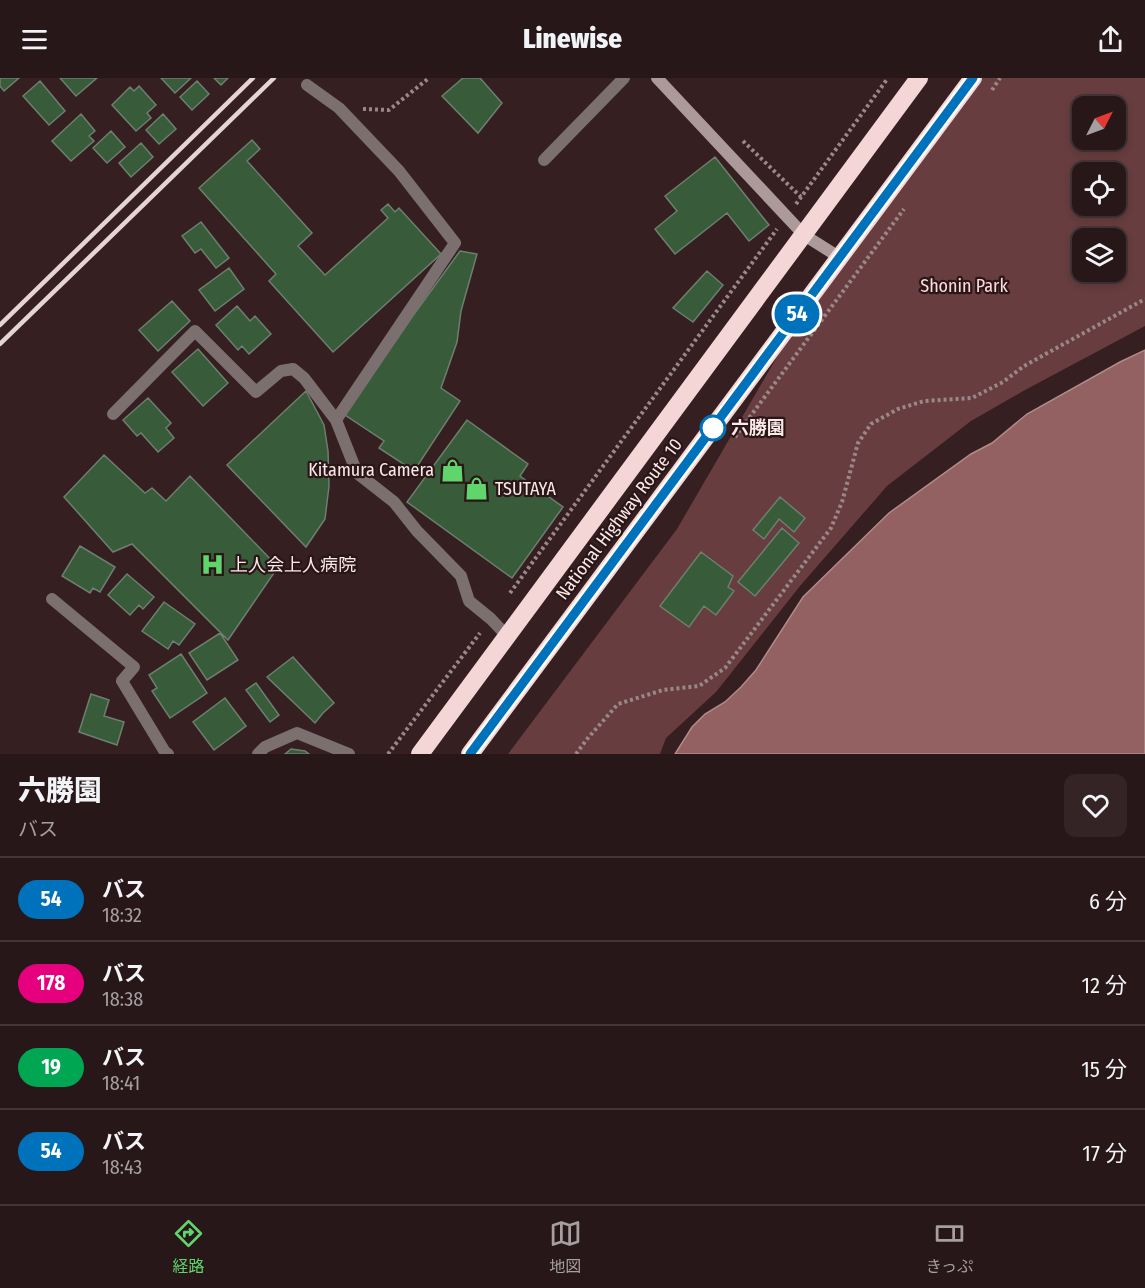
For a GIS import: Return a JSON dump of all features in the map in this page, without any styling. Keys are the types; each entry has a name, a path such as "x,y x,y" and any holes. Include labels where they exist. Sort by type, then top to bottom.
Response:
{"highway":[{"name":"National Highway Route 10","path":"420,754 919,78"},
{"name":"National Highway Route 10","path":"470,754 973,78"}],"street":[{"path":"544,160 624,78"},
{"path":"657,78 804,235 839,257"},
{"path":"307,85 339,108 399,171 455,243 336,420"},
{"path":"113,414 195,331 256,392 281,370 293,369 304,378 336,420 357,473 394,502 417,531 461,576 469,601 507,636"},
{"path":"52,599 134,667 122,681 168,754"},
{"path":"258,754 265,747 297,733 349,754"}],"path":[{"path":"339,108 389,110 429,78"},
{"path":"388,754 491,619 888,78"},
{"path":"576,754 618,704 663,690 699,686 725,668 831,528 842,502 858,443 871,424 898,409 924,401 972,398 1004,382 1024,366 1145,299"}],"green space":[{"name":"Shonin Park","path":"979,78 1145,78 1145,326 971,421 887,486 800,586 716,692 666,738 660,754 508,754 677,529 838,252"}],"shaded area":[{"path":"1145,350 1145,754 675,754 692,727 705,714 725,702 756,670 803,597 889,513 971,454 992,443 1027,414"}],"building":[{"path":"0,78 19,78 4,91 0,86"},
{"path":"60,78 97,78 76,96"},
{"path":"161,78 191,78 175,93"},
{"path":"214,78 228,78 221,85"},
{"path":"463,78 480,78 502,103 478,133 442,96"},
{"path":"40,81 65,111 49,125 23,96"},
{"path":"197,81 209,94 192,110 180,97"},
{"path":"139,86 156,105 147,113 151,118 136,131 112,105 130,87 134,91"},
{"path":"81,114 95,131 89,136 94,141 71,161 52,141"},
{"path":"163,114 176,129 159,144 146,130"},
{"path":"111,131 125,147 107,163 93,148"},
{"path":"252,140 260,149 247,161 312,233 298,246 325,275 388,218 381,210 388,204 395,212 399,208 441,254 333,352 269,281 276,274 199,188"},
{"path":"141,143 153,157 131,177 119,163"},
{"path":"715,157 769,225 749,241 727,213 675,254 655,229 677,211 665,196"},
{"path":"201,222 229,258 216,268 201,249 195,253 182,236"},
{"path":"460,251 477,254 461,311 457,342 441,388 460,401 414,471 379,448 384,441 345,415"},
{"path":"229,268 244,289 215,311 199,290"},
{"path":"707,271 723,285 693,322 673,308"},
{"path":"172,301 190,321 158,351 139,330"},
{"path":"237,306 250,321 255,316 271,334 249,354 242,346 238,350 216,325"},
{"path":"198,349 228,383 203,406 172,372"},
{"path":"306,391 324,425 328,451 329,486 325,519 306,547 227,465"},
{"path":"148,398 171,423 166,428 174,438 158,452 141,433 137,436 123,420"},
{"name":"TSUTAYA","path":"467,420 528,464 520,476 563,507 512,578 407,502"},
{"path":"104,455 145,493 152,488 166,501 190,476 278,567 228,640 132,544 113,552 64,497"},
{"path":"780,497 805,518 794,532 779,519 764,539 753,530"},
{"path":"782,528 799,543 755,596 738,582"},
{"path":"80,546 115,567 100,592 93,588 90,593 62,576"},
{"path":"701,552 733,576 728,587 734,591 716,615 704,606 689,627 660,606"},
{"path":"127,574 154,597 143,609 139,605 130,615 108,595"},
{"path":"164,602 195,624 179,645 173,641 168,649 142,631"},
{"path":"220,633 238,660 207,680 189,653"},
{"path":"181,654 207,693 170,718 152,691 157,688 149,675"},
{"path":"293,657 334,703 315,723 267,677"},
{"path":"256,683 279,715 270,722 246,690"},
{"path":"91,694 109,700 104,716 124,722 117,745 79,732"},
{"path":"225,698 246,726 214,750 193,722"},
{"path":"291,749 305,751 309,754 285,754"}],"railway":[{"path":"0,325 253,78"},
{"path":"0,344 274,78"}],"bus line":[{"name":"54","path":"470,754 973,78"}],"place":[{"name":"六勝園","path":"713,428"},
{"name":"Kitamura Camera","path":"452,470"},
{"name":"TSUTAYA","path":"477,489"},
{"name":"上人会上人病院","path":"212,565"}]}
